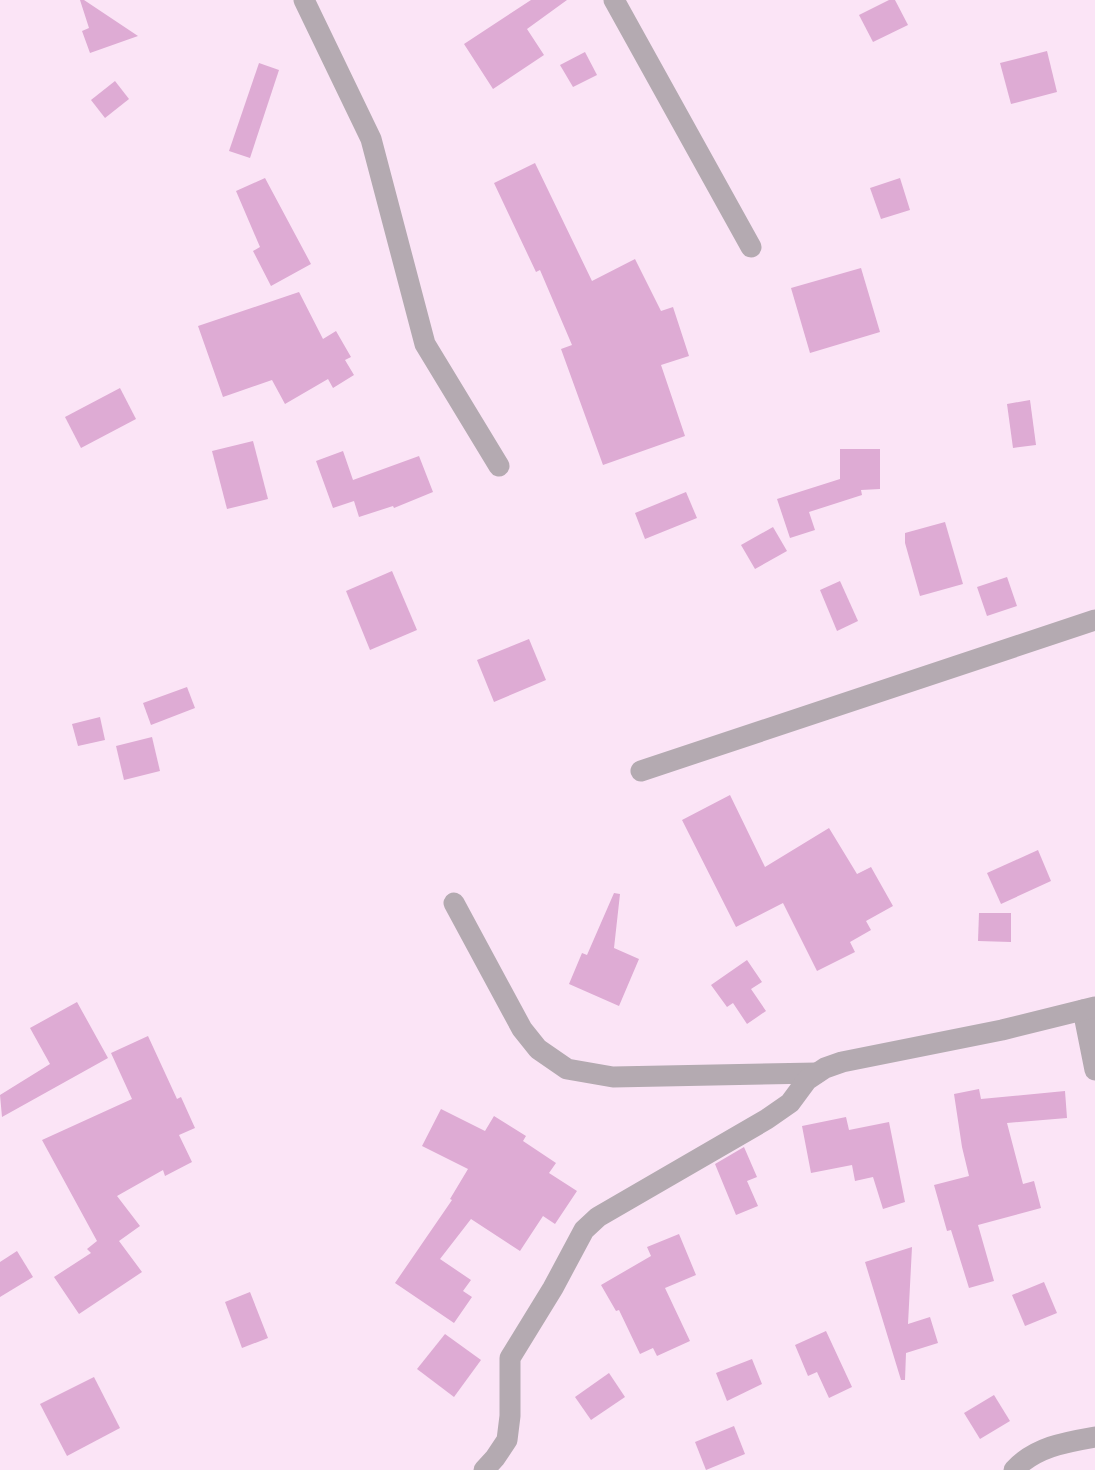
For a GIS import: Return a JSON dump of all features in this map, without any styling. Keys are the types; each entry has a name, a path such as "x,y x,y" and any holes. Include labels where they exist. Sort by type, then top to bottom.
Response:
{"street":[{"path":"304,0 371,139 425,344 499,466"},
{"path":"614,0 751,247"},
{"path":"641,771 1095,620"},
{"path":"454,903 522,1029 538,1049 567,1069 613,1077 817,1073"},
{"path":"484,1470 507,1440 510,1416 510,1358 553,1288 584,1230 598,1217 767,1119 790,1103 807,1080 817,1073 842,1062 1002,1030 1089,1008 1095,1070"},
{"path":"1014,1470 1023,1461 1057,1444 1095,1437"}],"building":[{"path":"80,0 84,0 138,36 90,53 82,31 89,28"},
{"path":"531,0 567,0 527,29 544,55 493,89 464,44"},
{"path":"889,0 895,0 908,25 873,42 859,15"},
{"path":"1047,51 1057,92 1011,104 1000,63"},
{"path":"585,52 597,75 573,87 560,65"},
{"path":"259,63 279,70 250,158 229,151"},
{"path":"115,81 129,99 105,118 91,100"},
{"path":"535,163 592,281 635,259 661,311 673,307 689,356 661,365 685,436 603,465 561,349 572,345 540,270 536,272 494,183"},
{"path":"265,178 311,264 271,286 253,251 260,247 236,191"},
{"path":"900,178 910,210 881,219 870,188"},
{"path":"861,268 880,332 810,353 791,288"},
{"path":"299,292 323,339 336,331 351,357 345,360 354,375 333,388 328,379 285,404 272,380 223,397 198,326"},
{"path":"120,388 136,419 81,448 65,417"},
{"path":"1030,400 1036,445 1013,448 1007,404"},
{"path":"253,441 268,499 227,509 212,451"},
{"path":"840,449 880,449 880,489 861,490 862,495 809,512 815,530 790,538 777,499 840,479"},
{"path":"343,451 353,480 419,456 433,492 394,508 393,506 359,517 354,501 333,508 316,461"},
{"path":"686,492 697,518 645,539 635,513"},
{"path":"945,522 963,584 920,596 905,543 905,533"},
{"path":"773,527 787,551 755,569 741,545"},
{"path":"392,571 417,630 370,650 346,591"},
{"path":"1007,577 1017,606 987,616 977,587"},
{"path":"840,581 858,621 837,631 820,590"},
{"path":"529,639 546,680 494,702 477,660"},
{"path":"187,687 195,708 151,725 143,703"},
{"path":"100,717 105,740 78,746 72,724"},
{"path":"152,737 160,771 124,780 116,746"},
{"path":"730,795 765,867 829,828 857,874 871,867 893,906 866,921 871,930 850,942 855,952 817,971 783,903 736,927 682,820"},
{"path":"1038,850 1051,881 1001,904 987,873"},
{"path":"614,893 620,894 614,948 639,959 619,1006 569,984 582,953 587,955"},
{"path":"979,913 1011,913 1011,942 978,941"},
{"path":"747,960 762,982 751,989 766,1011 747,1024 733,1003 727,1007 711,985"},
{"path":"77,1002 108,1058 2,1117 0,1095 50,1064 30,1028"},
{"path":"148,1036 177,1099 181,1097 195,1128 179,1135 192,1162 165,1176 163,1170 117,1196 140,1226 119,1241 142,1272 79,1314 54,1277 91,1253 87,1249 97,1241 42,1140 132,1099 111,1053"},
{"path":"979,1089 981,1099 1065,1091 1067,1118 1007,1123 1023,1184 1034,1181 1041,1208 978,1225 994,1281 969,1288 951,1230 947,1231 934,1185 969,1176 954,1094"},
{"path":"441,1109 485,1131 494,1116 526,1136 523,1141 556,1163 549,1173 577,1191 555,1224 543,1216 520,1251 471,1219 440,1259 471,1280 463,1291 472,1297 454,1323 395,1283 452,1200 450,1199 468,1169 422,1146"},
{"path":"846,1117 849,1130 889,1122 905,1202 883,1209 873,1177 855,1181 852,1165 811,1173 802,1126"},
{"path":"744,1147 757,1177 747,1181 758,1206 736,1215 715,1164"},
{"path":"679,1234 696,1275 665,1288 690,1341 657,1356 653,1348 640,1354 619,1310 616,1311 601,1285 651,1256 647,1247"},
{"path":"912,1247 908,1324 930,1317 938,1343 906,1353 905,1380 901,1380 865,1262"},
{"path":"17,1251 33,1277 0,1297 0,1262"},
{"path":"1044,1282 1057,1313 1025,1326 1012,1295"},
{"path":"250,1292 268,1338 242,1348 225,1302"},
{"path":"826,1331 852,1387 829,1398 817,1372 808,1376 795,1345"},
{"path":"445,1334 481,1360 454,1397 417,1369"},
{"path":"752,1359 762,1384 727,1401 716,1373"},
{"path":"609,1373 625,1397 591,1420 575,1397"},
{"path":"94,1377 120,1428 67,1456 40,1404"},
{"path":"994,1395 1010,1421 980,1439 964,1413"},
{"path":"734,1426 745,1454 706,1470 695,1442"}]}
